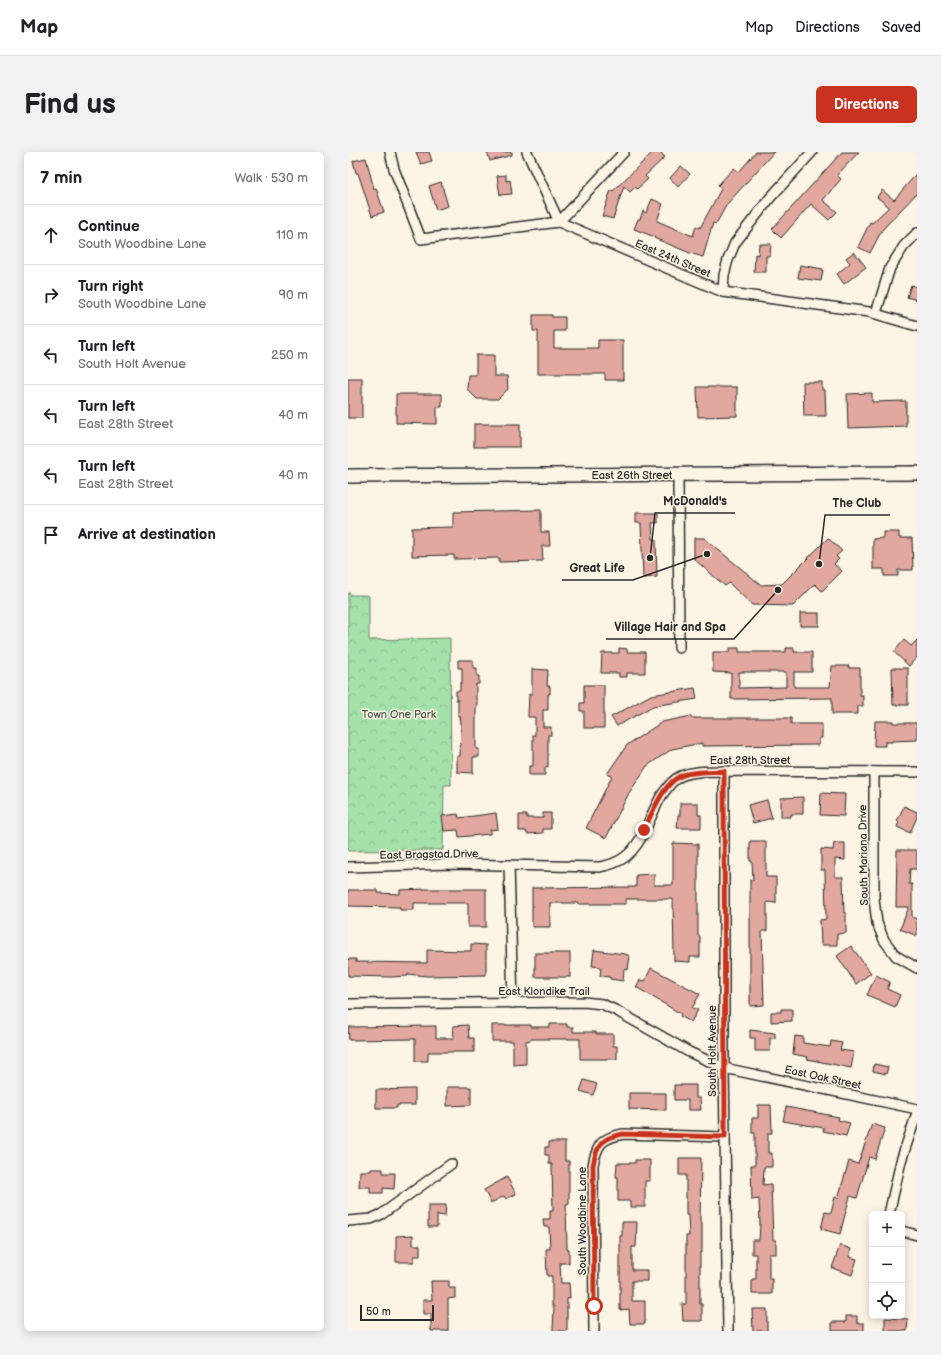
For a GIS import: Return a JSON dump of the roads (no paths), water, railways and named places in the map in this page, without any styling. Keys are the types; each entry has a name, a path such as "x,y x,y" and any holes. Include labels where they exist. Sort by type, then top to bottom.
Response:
{"main road":[{"name":"East 26th Street","path":"348,476 917,473"}],"street":[{"path":"390,152 396,175 421,239 559,222 624,152"},
{"path":"527,152 559,222"},
{"path":"723,292 724,275 735,243 770,198 812,152"},
{"name":"East 24th Street","path":"559,222 723,292 876,313 917,326"},
{"path":"876,313 890,268 904,246 917,233"},
{"path":"678,474 679,648"},
{"name":"East 28th Street","path":"509,866 599,867 614,864 626,856 637,845 655,806 670,782 682,775 724,771 917,772"},
{"name":"South Holt Avenue","path":"724,771 724,1068 728,1331"},
{"name":"South Mariana Drive","path":"874,772 874,899 877,923 884,940 896,956 917,968"},
{"name":"East Bragstad Drive","path":"348,867 448,864 509,866"},
{"path":"509,866 513,1003"},
{"name":"East Klondike Trail","path":"348,1004 584,1002 602,1004 689,1052 724,1068"},
{"name":"East Oak Street","path":"724,1068 917,1109"},
{"path":"890,1211 901,1161 917,1113"},
{"name":"South Woodbine Lane","path":"594,1331 593,1165 595,1152 601,1143 610,1137 623,1134 725,1137"},
{"path":"348,1221 371,1219 382,1214 451,1164"},
{"path":"905,1232 917,1235"}],"place":[{"name":"Great Life","path":"707,554"},
{"name":"McDonald's","path":"650,558"},
{"name":"The Club","path":"819,564"},
{"name":"Village Hair and Spa","path":"778,590"}],"park label":[{"name":"Town One Park","path":"399,714"}]}
